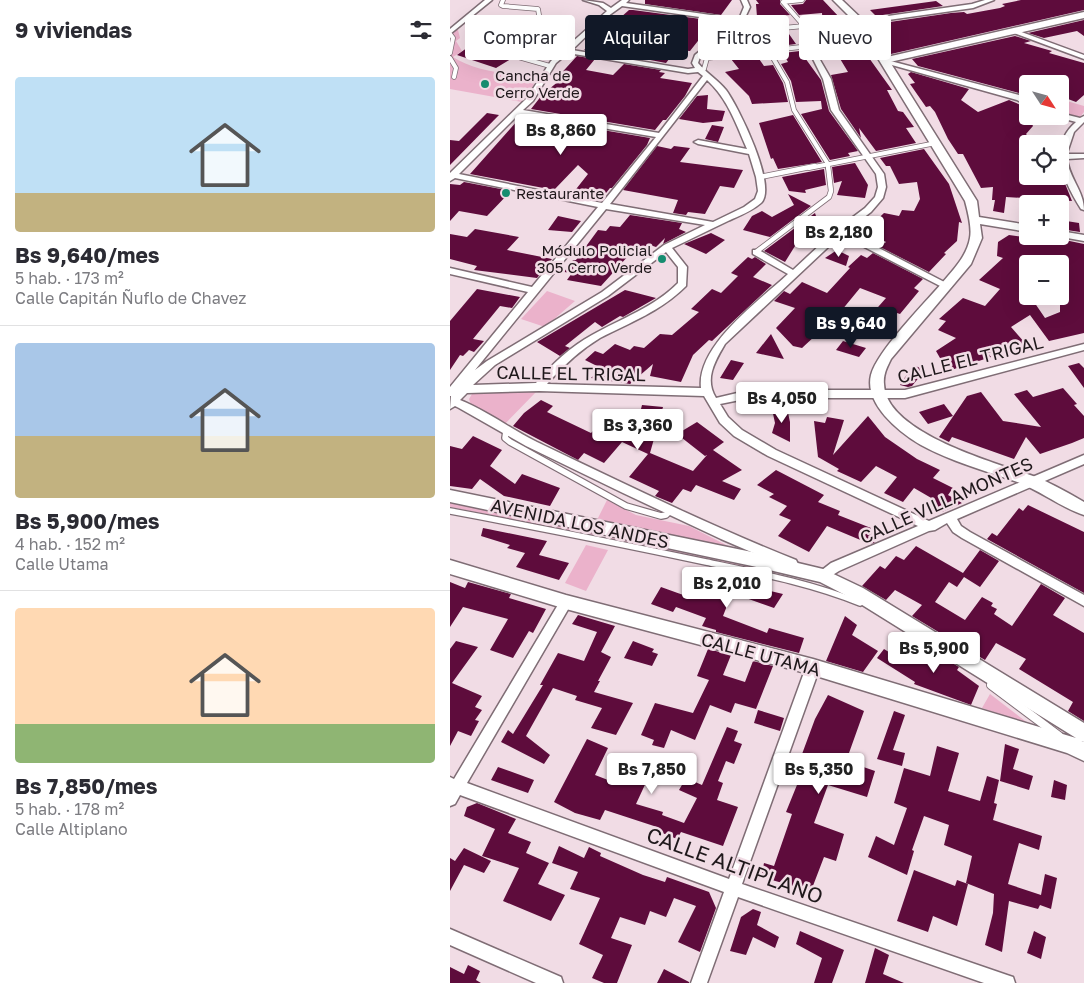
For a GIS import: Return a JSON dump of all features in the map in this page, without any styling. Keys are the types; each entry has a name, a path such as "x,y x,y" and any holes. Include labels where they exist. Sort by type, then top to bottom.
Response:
{"street":[{"path":"450,33 488,0"},
{"path":"586,0 601,4 611,11"},
{"path":"744,0 747,7 744,15"},
{"path":"837,0 853,15"},
{"path":"957,0 973,6"},
{"path":"891,18 973,6 991,0"},
{"path":"575,44 611,11 624,2 704,15"},
{"path":"883,61 1084,15"},
{"path":"1013,31 1084,57"},
{"path":"575,53 688,71 700,70"},
{"path":"455,396 491,363 605,294 667,247 755,205 760,200 762,191 760,177 752,152 732,106 722,90 695,63 698,55"},
{"path":"451,176 530,99 550,66 557,60"},
{"path":"819,60 827,78 834,110 869,156 880,174 882,187 879,198 868,210 840,231 721,342 708,365 705,378 707,392 724,420 738,433 756,444 931,527"},
{"path":"883,61 1019,98"},
{"path":"883,61 971,201 976,238 965,264 886,357 878,373 876,384 879,394 888,412 916,436 935,446 1031,482 1084,508"},
{"path":"455,396 471,367 484,355 536,291 707,76"},
{"path":"516,111 661,136"},
{"path":"1069,117 1082,120"},
{"path":"1069,138 1071,131 1082,120"},
{"path":"698,142 752,152"},
{"path":"1069,157 1084,156"},
{"path":"451,176 604,206 712,224"},
{"path":"1069,180 1084,207"},
{"path":"975,220 1019,227"},
{"path":"840,231 947,286"},
{"path":"1069,236 1084,238"},
{"path":"539,387 551,371 594,338 644,314 676,292 682,284 682,267 667,247"},
{"path":"756,252 794,274"},
{"path":"450,271 536,291"},
{"name":"CALLE EL TRIGAL","path":"713,402 750,394 905,394 1084,347"},
{"name":"CALLE EL TRIGAL","path":"455,396 539,387 707,392"},
{"path":"455,396 463,405 506,431 670,511 823,576"},
{"name":"CALLE VILLAMONTES","path":"823,576 835,567 1084,460"},
{"name":"AVENIDA LOS ANDES","path":"450,496 752,559 823,576 856,593 1080,743"},
{"path":"950,518 957,529 966,535 1084,601"},
{"name":"CALLE UTAMA","path":"450,567 566,602 813,667 1080,743"},
{"path":"452,789 566,602"},
{"path":"699,983 813,667"},
{"name":"CALLE ALTIPLANO","path":"452,789 1007,983"},
{"path":"450,937 555,983"}],"lane":[{"path":"503,0 501,5 503,6 538,9 540,15"},
{"path":"799,20 784,2 802,0"},
{"path":"450,33 453,38 450,53"},
{"path":"450,58 456,68 454,77"},
{"path":"529,60 550,66"},
{"path":"700,70 704,69 706,60"},
{"path":"756,252 829,197 831,191 828,164 794,110 787,82 774,60"},
{"path":"760,177 936,143"},
{"name":"AVENIDA LOS ANDES","path":"450,511 600,539 774,577 841,595 856,601 889,620 959,663 1080,743"}],"shaded area":[{"path":"456,29 460,38 456,41 462,51 453,57 462,62 495,72 539,73 531,90 522,102 450,89 450,35"},
{"path":"1069,102 1084,106 1084,112 1080,117 1069,115"},
{"path":"547,291 575,301 545,327 521,319"},
{"path":"476,392 536,392 503,426 471,405 469,399"},
{"path":"607,500 636,515 689,526 730,547 597,520"},
{"path":"450,502 598,532 597,536 450,507"},
{"path":"609,534 775,572 758,571 607,539"},
{"path":"586,545 608,550 586,591 565,583"},
{"path":"990,694 1029,724 982,708"}],"building":[{"path":"645,0 732,0 721,15 645,4"},
{"path":"756,0 780,0 780,4 790,15 757,15 756,4 759,4"},
{"path":"806,0 823,0 837,15 822,15 822,13 799,15 791,5 803,4"},
{"path":"1021,0 1084,0 1084,10 891,54 891,22 951,13 964,12 967,14 1005,6 1002,4"},
{"path":"936,1 943,6 883,15 875,15 870,10"},
{"path":"629,10 633,10 671,15 623,15"},
{"path":"688,17 698,19 698,41 690,51 688,51"},
{"path":"1084,20 1084,36 1077,31 1044,38 1028,33"},
{"path":"789,34 796,44 789,45"},
{"path":"1015,36 1031,41 1024,43 1052,51 1049,53 1084,63 1084,95 1076,102 1069,99 1069,75 1019,75 1019,93 918,66 912,59"},
{"path":"465,49 465,58 457,55"},
{"path":"799,51 799,60 807,60 821,80 829,111 858,151 848,153 850,156 830,160 801,114 822,109 821,101 796,102 791,81 781,64 788,62 789,52"},
{"path":"577,56 585,57 585,60 594,60 586,70 613,75 624,64 661,70 659,72 665,73 660,78 692,83 685,96 666,120 663,120 655,130 531,109 542,95 560,80 556,79"},
{"path":"472,60 509,60 496,68"},
{"path":"650,60 668,60 666,63"},
{"path":"732,60 760,60 764,66 773,65 783,83 788,102 752,104 749,96 725,72 739,69"},
{"path":"841,60 870,60 892,90 887,90 898,111 903,112 914,127 906,128 916,143 876,151 859,128 861,138 841,109 831,75 848,72"},
{"path":"911,72 969,89 961,100 978,112 1009,100 1019,104 1019,125 1033,126 1027,135 1019,135 1019,185 1066,185 1072,201 1069,201 1069,195 1019,195 1019,198 1006,197 1004,213 993,211 995,200 992,200 993,187 981,188 963,154 958,154 948,139 935,112 930,106 926,107 910,84 915,83 908,74"},
{"path":"708,95 707,109 725,111 722,121 703,123 679,119 697,96"},
{"path":"487,113 499,115 450,165 450,140 459,141"},
{"path":"793,115 822,162 778,169 773,158 771,159 759,123"},
{"path":"525,117 650,138 647,145 612,188 606,193 601,192 596,197 573,193 588,174 578,165 554,190 470,174 519,119 523,120"},
{"path":"712,125 724,127 718,142 705,139"},
{"path":"657,146 671,149 674,146 690,148 680,162 743,170 734,188 720,186 705,214 688,212 686,215 673,213 678,200 623,190"},
{"path":"924,149 949,184 962,223 959,222 957,241 944,253 946,254 929,272 880,247 886,242 866,230 884,213 899,216 902,210 914,211 920,199 917,182 899,184 890,166 886,166 880,158"},
{"path":"855,163 868,185 865,198 837,195 842,181 834,183 832,167"},
{"path":"824,169 826,185 805,190 806,193 789,191 782,177"},
{"path":"464,182 511,191 487,216 459,211 450,221 450,184 460,185"},
{"path":"788,194 811,206 770,237 743,230 752,216 762,211 772,217 794,205"},
{"path":"815,213 819,225 800,238 785,262 764,251"},
{"path":"630,215 682,223 679,229 686,232 663,244 665,238 656,247 650,245 646,256 629,255 601,286 567,280 572,273 564,272 573,260 576,260 598,230 606,231 610,226 620,227"},
{"path":"558,216 581,221 572,232 548,230"},
{"path":"1069,221 1079,223 1080,232 1069,230"},
{"path":"475,229 519,237 507,250 552,259 537,278 474,270 477,266 450,259 450,234 467,237"},
{"path":"711,233 725,240 706,254 684,244"},
{"path":"1009,235 1019,236 1019,245 1069,245 1069,241 1084,244 1084,333 1049,341 1030,315 1011,327 1025,343 988,353 991,357 948,371 943,363 944,359 940,358 936,351 956,338 938,330 946,321 939,319 963,298 985,306 1000,289 979,280 1003,258 997,256 998,242"},
{"path":"837,250 849,256 846,266 825,258"},
{"path":"873,253 923,279 914,288 919,291 900,314 897,313 883,331 864,323 886,298 860,288 837,316 843,318 829,338 816,335 802,348 793,346 776,328 795,308 774,301 784,291 790,294 802,282 827,293 850,268 848,267 861,255 867,258"},
{"path":"748,257 752,259 755,257 766,264 753,277 772,285 712,341 709,340 693,355 681,382 650,376 653,364 630,384 591,378 601,368 585,360 595,351 603,354 615,344 630,350 634,346 644,348 660,334 672,335 699,312 691,309 712,289 721,293 738,276 731,273"},
{"path":"477,289 520,297 512,308 500,306 473,339 484,341 474,352 469,350 463,356 460,355 450,370 450,321"},
{"path":"625,290 656,298 602,327 595,322 565,346 570,348 560,356 537,342"},
{"path":"771,334 784,359 756,353"},
{"path":"843,341 866,348 859,357 836,350"},
{"path":"731,360 744,363 733,380 720,378"},
{"path":"1079,363 1084,368 1084,388 1068,366"},
{"path":"913,365 925,370 912,386 900,385"},
{"path":"1063,388 1077,404 1074,405 1084,416 1084,438 1072,443 1040,454 1026,437 1014,459 952,437 949,442 939,437 967,396 981,392 1003,421 1041,427 1014,394 1027,390 1033,397"},
{"path":"541,400 553,406 547,412 591,433 593,431 616,439 617,429 636,429 642,405 663,407 650,453 693,471 707,455 705,456 677,434 697,422 724,442 713,450 742,470 722,481 741,489 734,500 696,485 691,492 683,489 672,503 655,496 659,491 629,477 648,454 622,442 604,463 584,453 578,460 513,426 524,413"},
{"path":"944,404 953,416 928,424 919,412"},
{"path":"787,408 790,422 790,442 772,433 775,423 772,409"},
{"path":"868,416 885,437 917,459 940,470 933,478 953,488 948,495 962,503 942,512 929,505 933,499 914,488 903,502 884,493 897,477 876,466 861,482 837,471 839,469 818,457 814,421 825,423 827,417 844,420 833,455"},
{"path":"473,436 502,450 490,466 515,484 522,474 560,488 550,506 504,496 480,479 472,489 450,486 450,446 462,449"},
{"path":"776,470 824,495 818,502 840,511 838,515 871,528 869,532 879,536 874,543 870,544 827,526 809,552 778,536 791,520 779,515 787,506 769,497 774,494 757,485"},
{"path":"1028,505 1084,532 1084,593 987,539 992,533 997,536 1019,508 1023,511"},
{"path":"483,528 547,541 539,555 569,563 559,580 516,567 525,553 507,548 510,545 481,536"},
{"path":"916,546 963,573 980,550 999,561 980,587 964,577 957,587 949,582 935,602 965,620 982,597 993,603 991,606 997,609 994,614 1012,626 1041,584 1065,598 1053,615 1084,633 1084,721 1068,711 1073,702 1019,669 1026,659 996,643 985,660 912,616 922,605 895,590 886,600 862,586 880,566 885,569 896,556 904,560"},
{"path":"696,572 738,580 737,583 783,594 774,608 732,593 723,616 767,633 769,628 804,638 799,653 716,632 716,630 702,626 706,618 676,607 673,612 651,604 661,587 686,596"},
{"path":"450,582 465,588 468,582 511,594 509,598 546,609 533,633 529,631 513,658 490,650 508,619 463,607 450,627"},
{"path":"578,615 615,626 601,652 611,657 594,692 633,703 616,735 591,728 602,708 575,700 577,696 553,688 526,736 550,755 544,764 501,742 508,730 513,734 543,685 540,685 558,653 584,661 597,632 572,624"},
{"path":"845,616 857,625 852,635 878,651 863,672 826,661"},
{"path":"456,641 478,647 452,683 482,696 475,707 482,710 475,720 479,721 471,736 458,731 450,746 450,649"},
{"path":"633,641 654,649 652,652 658,654 652,666 624,658"},
{"path":"920,643 959,667 957,670 979,686 971,705 914,684 915,682 877,658 884,649 908,664"},
{"path":"708,649 731,655 723,675 745,682 753,661 773,666 756,709 735,703 731,713 710,705 695,740 671,730 664,748 652,745 654,740 641,735 655,703 693,713 709,680 697,676"},
{"path":"828,695 864,711 849,753 851,753 849,762 875,771 867,797 828,785 814,823 844,834 836,861 824,857 811,891 761,877 764,863 774,866 792,814 786,812 801,775 795,773 815,719"},
{"path":"758,710 784,718 780,731 754,723"},
{"path":"894,711 905,715 893,750 905,753 902,766 877,759"},
{"path":"727,727 738,731 734,741 742,744 734,764 726,761 718,781 723,783 717,800 738,807 723,846 681,832 677,839 655,830 657,827 605,810 600,820 575,813 554,802 587,739 608,748 595,775 621,785 629,769 649,776 636,804 663,812 662,815 684,823 697,798 679,790 686,778 702,785"},
{"path":"1005,744 1019,749 1013,769 1033,776 1029,790 1000,781"},
{"path":"937,746 959,753 948,791 980,801 987,776 999,780 994,803 997,804 993,820 1042,836 1039,850 1019,843 1008,884 1041,895 1045,874 1057,878 1051,909 1040,905 1038,909 1009,901 1002,952 985,945 993,913 994,894 966,883 972,856 944,845 949,825 924,816 912,850 914,851 907,875 868,857 876,836 894,845 907,808 894,803 904,768 930,776"},
{"path":"498,767 534,780 528,793 491,780"},
{"path":"1054,780 1067,785 1065,800 1051,797"},
{"path":"477,803 516,819 508,833 531,842 526,853 549,863 538,884 565,895 551,921 503,901 519,868 482,856 495,829 464,816 467,807"},
{"path":"559,846 584,858 589,847 601,853 600,856 643,875 665,882 667,877 709,892 716,908 700,952 678,942 696,906 674,898 666,917 650,911 645,925 620,917 611,938 632,945 617,983 604,983 592,978 603,955 579,944 600,898 570,889 578,872 552,863"},
{"path":"464,848 491,861 484,873 464,865 450,891 450,858 455,861"},
{"path":"914,870 955,886 957,880 968,884 957,926 933,916 928,932 897,921"},
{"path":"753,909 761,912 757,925 779,937 775,948 753,937 746,955 730,951 741,917"},
{"path":"800,931 844,950 832,983 814,983 822,958 796,944"},
{"path":"1034,931 1046,937 1041,959 1027,953"},
{"path":"875,948 889,955 883,974 904,983 865,983"},
{"path":"468,965 480,971 476,980 481,983 450,983 450,967 464,974"},
{"path":"664,969 689,982 689,983 657,983"}],"place":[{"name":"Cancha de Cerro Verde","path":"485,84"},
{"name":"Restaurante","path":"506,193"},
{"name":"Módulo Policial 305 Cerro Verde","path":"662,259"}]}
